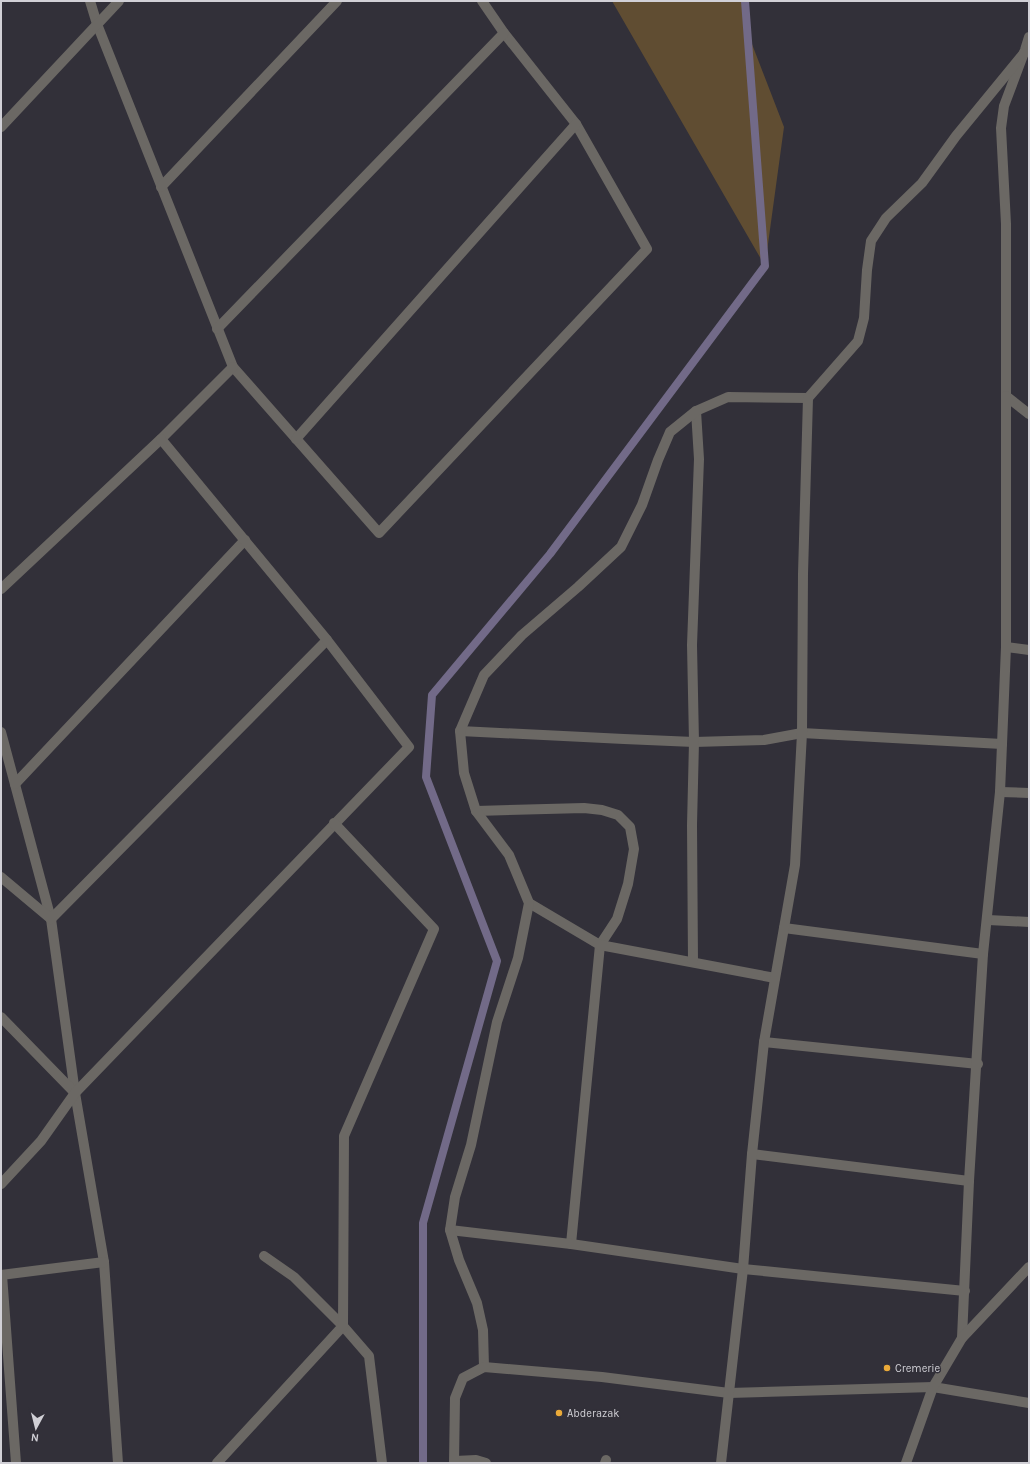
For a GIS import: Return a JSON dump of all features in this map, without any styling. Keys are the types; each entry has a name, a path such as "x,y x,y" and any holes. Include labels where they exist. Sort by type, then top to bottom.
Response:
{"street":[{"path":"90,1 97,24 233,367 379,533 647,249 576,124 504,33 482,1"},
{"path":"1,127 118,1"},
{"path":"161,187 338,1"},
{"path":"217,329 504,33"},
{"path":"962,1338 969,1180 978,1064 983,954 988,920 1000,792 1006,647 1006,224 1002,128 1004,106 1027,48 1029,37"},
{"path":"721,1463 743,1269 752,1154 764,1042 795,865 802,733 808,398 858,341 864,318 867,270 871,241 886,218 922,183 956,136 1027,48"},
{"path":"296,439 576,124"},
{"path":"1,589 161,439 233,367"},
{"path":"1006,396 1029,414"},
{"path":"484,1367 484,1330 477,1303 459,1260 450,1230 455,1197 471,1145 497,1022 518,958 529,903 509,855 476,811 464,773 460,731 484,674 522,635 578,587 621,547 642,505 670,432 696,411 728,397 808,398"},
{"path":"693,962 692,825 694,742 692,645 699,459 696,411"},
{"path":"1,1184 41,1141 75,1093 409,747 327,640 161,439"},
{"path":"15,784 245,540"},
{"path":"51,919 327,640"},
{"path":"1006,647 1029,650"},
{"path":"460,731 694,742 764,740 802,733 1002,744"},
{"path":"1,732 51,919 75,1093 104,1262 118,1463"},
{"path":"1000,792 1029,793"},
{"path":"476,811 584,808 602,810 618,815 630,827 634,849 628,884 617,919 600,945 571,1244"},
{"path":"217,1463 343,1326 344,1136 434,929 334,823"},
{"path":"1,877 51,919"},
{"path":"529,903 600,945 775,978"},
{"path":"988,920 1029,922"},
{"path":"784,928 983,954"},
{"path":"1,1017 75,1093"},
{"path":"764,1042 978,1064"},
{"path":"752,1154 969,1180"},
{"path":"450,1230 571,1244 743,1269 965,1291"},
{"path":"264,1256 294,1277 343,1326 369,1356 382,1463"},
{"path":"16,1463 1,1275 104,1262"},
{"path":"906,1463 933,1387 962,1338 1029,1267"},
{"path":"486,1463 476,1460 454,1462 455,1398 463,1378 484,1367 602,1378 729,1393 933,1387 1029,1403"}],"shaded area":[{"path":"612,1 744,1 745,26 784,127 765,266"}],"waterway":[{"path":"423,1463 423,1223 497,961 426,777 432,695 550,554 765,266 745,1"}],"place":[{"name":"Cremerie","path":"887,1368"},
{"name":"Abderazak","path":"559,1413"}]}
